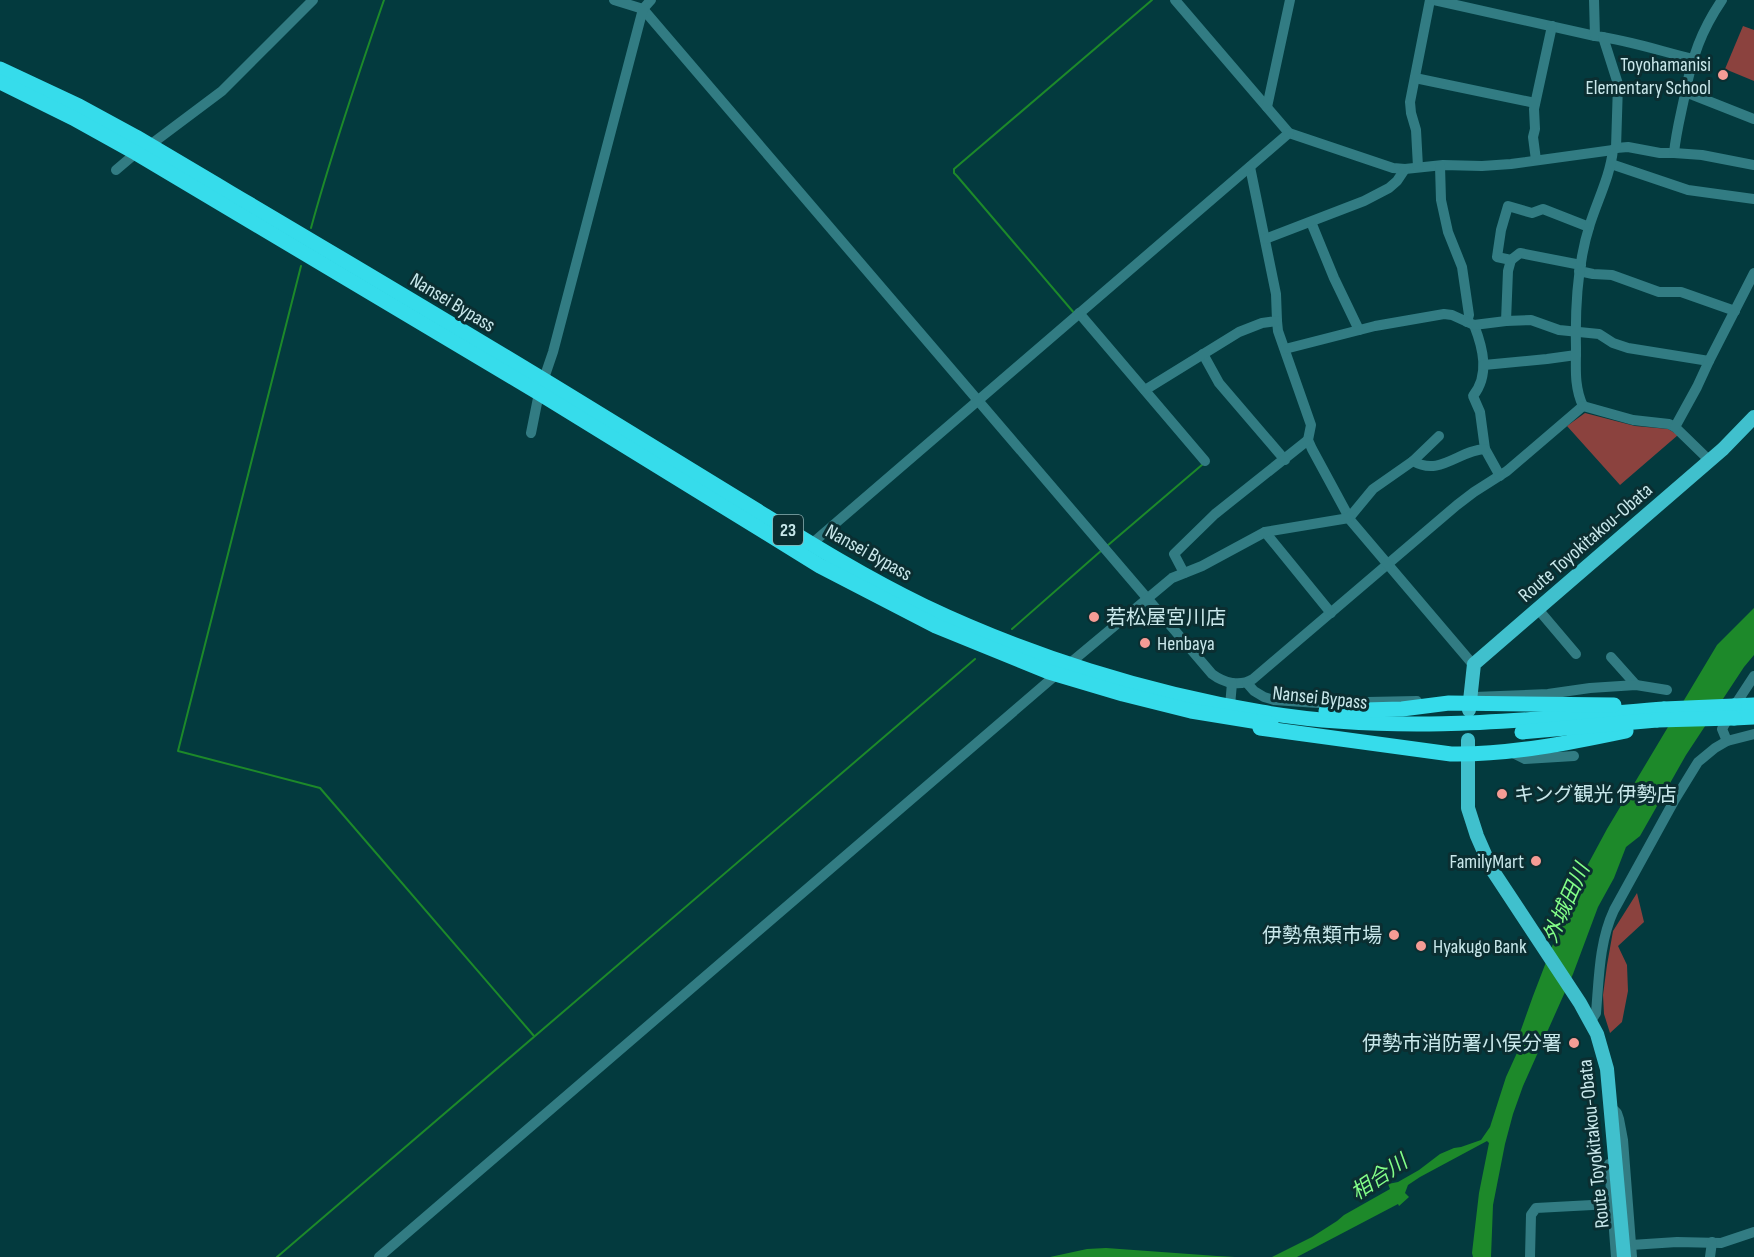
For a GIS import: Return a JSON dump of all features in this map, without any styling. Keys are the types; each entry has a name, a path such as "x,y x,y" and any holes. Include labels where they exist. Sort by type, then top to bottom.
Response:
{"highway":[{"name":"Nansei Bypass","path":"0,69 79,105 150,145 542,386 820,566 936,626 1057,674 1191,711 1373,723 1420,725 1502,723 1734,712 1754,717"},
{"name":"Nansei Bypass","path":"0,82 73,118 136,153 542,386 867,577 927,608 1069,664 1230,712"},
{"path":"1230,712 1402,709 1449,703 1470,703 1654,705 1668,714"},
{"name":"Nansei Bypass","path":"1734,712 1754,705"},
{"path":"1230,712 1261,728 1451,754 1468,747 1511,751 1602,736 1668,714"}],"main road":[{"name":"Route Toyokitakou-Obata","path":"1474,664 1710,461 1754,417"},
{"path":"1470,703 1474,664"},
{"name":"Route Toyokitakou-Obata","path":"1468,747 1468,808 1491,868 1580,1003 1608,1052 1614,1138 1628,1251"}],"street":[{"path":"116,170 222,91 313,0"},
{"path":"614,0 643,9 1212,674 1219,679 1232,683 1247,683 1253,679 1457,505 1500,476 1583,406"},
{"path":"531,433 643,9 651,0"},
{"path":"1175,0 1289,133 1393,168 1482,166 1628,147 1660,153 1707,155 1754,165"},
{"path":"1267,107 1290,0"},
{"path":"1418,167 1416,129 1410,108 1430,0"},
{"path":"1583,406 1576,386 1575,323 1580,268 1589,226 1615,149 1618,84 1599,36 1594,0"},
{"path":"1674,153 1676,131 1693,58 1707,22 1722,0"},
{"path":"1442,1 1627,41 1693,58"},
{"path":"1536,160 1533,137 1535,103 1552,26"},
{"path":"1415,78 1535,103"},
{"path":"1685,93 1754,119"},
{"path":"816,540 1289,133"},
{"path":"1611,164 1688,190 1754,199"},
{"path":"1440,166 1441,200 1448,232 1462,267 1471,324 1479,341 1484,365 1483,378 1473,396 1480,412 1485,448 1500,476"},
{"path":"1184,573 1173,554 1215,514 1308,440 1311,425 1277,321 1276,294 1250,167"},
{"path":"1265,239 1364,201 1389,188 1405,169"},
{"path":"1511,260 1497,257 1508,206 1532,213 1543,209 1589,226"},
{"path":"1311,222 1359,330"},
{"path":"1506,321 1508,271 1511,260 1520,253 1580,268 1593,274 1612,275 1659,292 1681,292 1735,311"},
{"path":"1675,427 1754,273"},
{"path":"1077,314 1205,460"},
{"path":"1285,349 1359,330 1444,314 1452,315 1471,324 1531,320 1559,330 1599,334 1613,343 1628,348 1709,361"},
{"path":"1144,390 1250,327 1277,321"},
{"path":"1203,354 1219,383 1285,460"},
{"path":"1484,365 1576,355"},
{"path":"1583,406 1633,420 1669,424 1710,461"},
{"path":"379,1257 1165,583 1265,532 1349,518 1373,489 1413,461 1439,436"},
{"path":"1308,440 1349,518 1474,664"},
{"path":"1413,461 1430,466 1441,466 1467,453 1485,448"},
{"path":"1265,532 1331,613"},
{"path":"1538,608 1576,654"},
{"path":"1611,657 1636,685"},
{"path":"1727,741 1722,729 1753,680"},
{"path":"1230,712 1232,683"},
{"path":"1247,683 1264,698 1274,700 1318,704 1421,700 1449,703"},
{"path":"1470,703 1590,688 1636,685 1667,690"},
{"path":"1734,712 1754,699"},
{"path":"1591,1021 1596,1013 1605,933 1614,910 1693,769 1710,752 1727,741 1754,734"},
{"path":"1511,751 1525,759 1574,756"},
{"path":"1616,1257 1606,1127 1608,1114 1612,1108 1617,1113 1623,1140 1628,1251 1632,1257"},
{"path":"1530,1257 1531,1215 1536,1208 1611,1204"},
{"path":"1628,1251 1721,1243 1752,1236"},
{"path":"1710,1257 1712,1242"}],"shaded area":[{"path":"1743,26 1754,30 1754,81 1725,69"},
{"path":"1585,413 1635,426 1668,429 1678,435 1620,485 1567,426"},
{"path":"1754,608 1754,655 1686,755 1640,836 1626,847 1614,878 1598,907 1573,974 1523,1086 1505,1144 1493,1205 1491,1257 1473,1257 1472,1253 1479,1193 1489,1143 1487,1141 1408,1185 1405,1193 1409,1197 1399,1206 1398,1204 1297,1257 1272,1257 1312,1237 1344,1215 1390,1189 1388,1184 1398,1182 1419,1170 1440,1154 1481,1140 1490,1127 1506,1077 1521,1044 1517,1041 1533,996 1580,879 1607,829 1717,645"},
{"path":"1637,893 1644,922 1618,946 1627,965 1628,991 1622,1022 1610,1033 1604,1014 1603,995 1613,931"},
{"path":"1106,1248 1235,1257 1050,1257 1087,1249"}],"waterway":[{"path":"311,228 336,142 384,0"},
{"path":"1075,314 954,173 954,169 1152,0"},
{"path":"301,266 178,751 320,788 534,1036"},
{"path":"1107,546 1203,464"},
{"path":"1012,629 1102,550"},
{"path":"277,1257 975,659"}],"place":[{"name":"Toyohamanisi Elementary School","path":"1723,75"},
{"name":"若松屋宮川店","path":"1094,617"},
{"name":"Henbaya","path":"1145,643"},
{"name":"キング観光 伊勢店","path":"1502,794"},
{"name":"FamilyMart","path":"1536,861"},
{"name":"伊勢魚類市場","path":"1394,935"},
{"name":"Hyakugo Bank","path":"1421,946"},
{"name":"伊勢市消防署小俣分署","path":"1574,1043"}],"water label":[{"name":"外城田川","path":"1566,903"},
{"name":"相合川","path":"1379,1177"}]}
